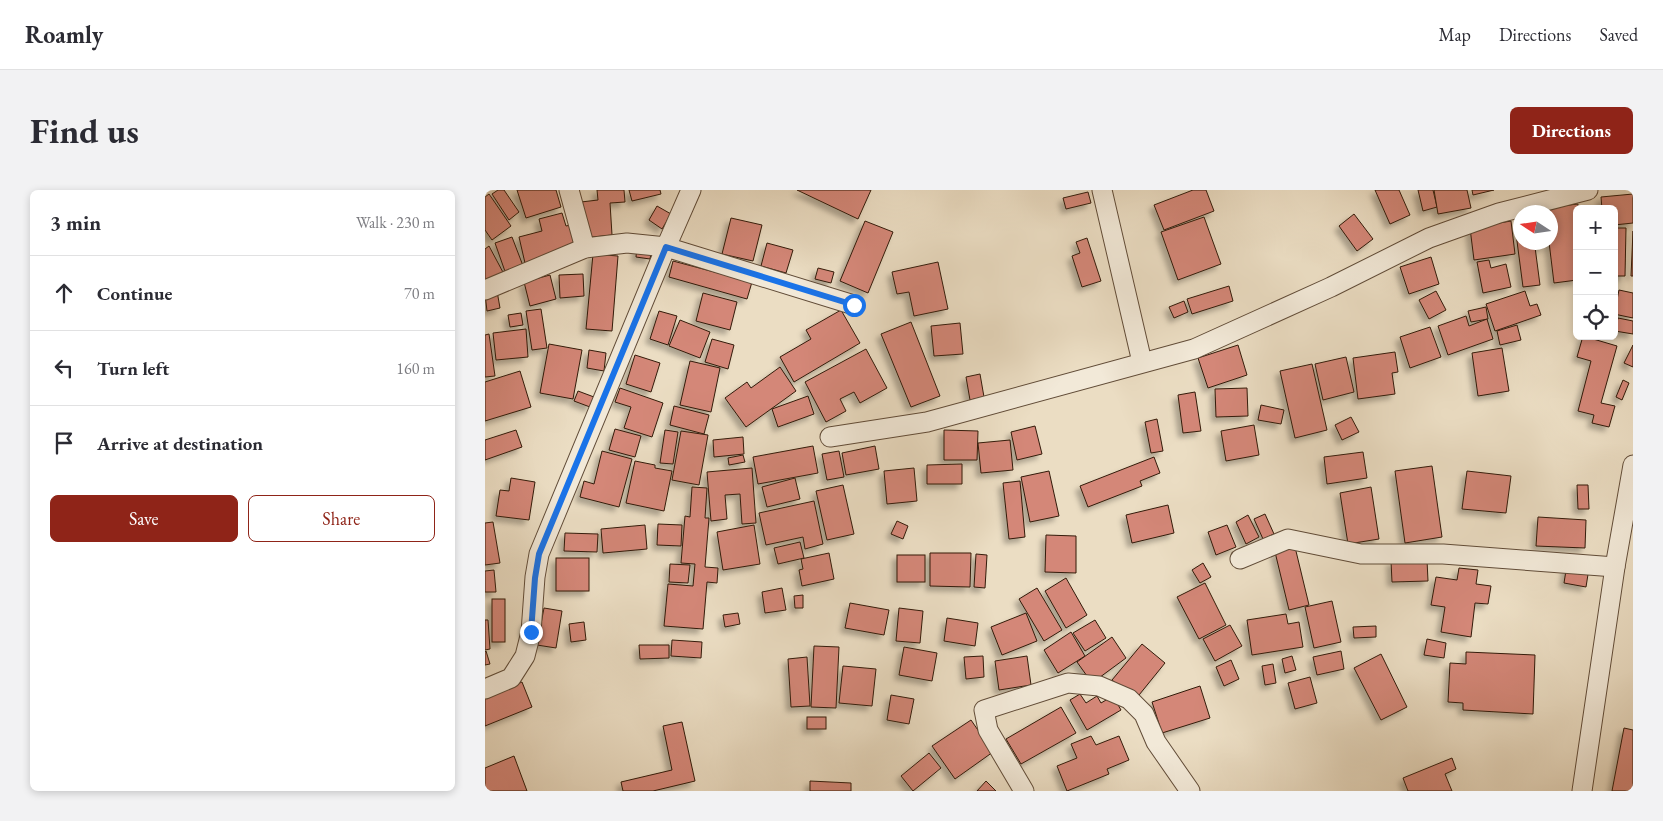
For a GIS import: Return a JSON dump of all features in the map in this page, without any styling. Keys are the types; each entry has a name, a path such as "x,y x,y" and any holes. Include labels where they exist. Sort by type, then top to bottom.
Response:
{"street":[{"path":"569,190 585,248"},
{"path":"485,688 511,678 525,656 531,632 535,578 539,554 691,190"},
{"path":"1102,190 1142,362"},
{"path":"830,437 927,422 1194,349 1331,287 1429,238 1499,213 1588,190"},
{"path":"485,290 585,248 627,243 666,247 854,305"},
{"path":"1582,791 1615,567 1633,465"},
{"path":"1239,559 1288,539 1361,554 1443,554 1615,567"},
{"path":"1025,791 987,730 984,710 1069,683 1099,686 1129,698 1144,714 1156,742 1190,791"}],"building":[{"path":"498,190 504,190 519,212 509,220 492,194"},
{"path":"517,190 556,190 561,207 526,218"},
{"path":"597,190 624,190 625,202 610,203 612,235 584,238 581,202 598,200"},
{"path":"629,190 660,190 661,194 632,201"},
{"path":"797,190 871,190 858,219"},
{"path":"1193,190 1206,190 1214,211 1164,230 1154,205"},
{"path":"1375,190 1399,190 1410,215 1390,224"},
{"path":"1418,190 1433,190 1437,207 1423,211"},
{"path":"1434,190 1467,190 1471,208 1438,214"},
{"path":"1472,190 1494,190 1473,195"},
{"path":"1088,192 1091,203 1066,209 1063,198"},
{"path":"489,194 511,226 492,240 485,230 485,197"},
{"path":"1633,194 1633,223 1618,225 1618,205 1602,205 1601,197"},
{"path":"1578,204 1573,205 1573,281 1554,283 1550,250 1558,250 1558,206"},
{"path":"657,206 671,214 662,229 649,220"},
{"path":"562,213 566,226 575,224 581,248 525,263 519,237 542,231 539,219"},
{"path":"1354,214 1373,239 1357,251 1339,226"},
{"path":"1204,217 1221,264 1178,280 1161,232"},
{"path":"731,218 762,225 753,261 722,254"},
{"path":"865,221 893,232 868,293 840,281"},
{"path":"1511,221 1513,250 1515,254 1474,260 1470,228"},
{"path":"1618,228 1626,228 1625,276 1618,276"},
{"path":"1633,231 1633,276 1631,276"},
{"path":"512,237 525,271 507,277 495,243"},
{"path":"1087,238 1101,281 1082,287 1072,256 1080,253 1076,242"},
{"path":"767,243 793,250 786,273 761,266"},
{"path":"489,246 505,276 485,284 485,249"},
{"path":"637,246 652,248 650,259 636,257"},
{"path":"1518,250 1535,250 1540,285 1523,287"},
{"path":"593,254 618,256 612,331 586,329"},
{"path":"1431,257 1439,284 1409,294 1400,267"},
{"path":"1489,260 1491,268 1506,264 1511,287 1483,293 1477,262"},
{"path":"673,261 752,282 747,299 669,277"},
{"path":"938,262 948,309 914,316 909,292 897,294 892,272"},
{"path":"818,268 834,272 831,283 815,279"},
{"path":"583,274 584,296 560,298 559,275"},
{"path":"550,275 556,299 530,306 524,282"},
{"path":"1229,286 1233,301 1192,314 1187,299"},
{"path":"1619,290 1633,293 1633,318 1618,315"},
{"path":"497,291 500,308 487,311 485,294"},
{"path":"1436,291 1446,310 1429,319 1419,300"},
{"path":"1525,291 1530,306 1537,304 1541,315 1495,331 1486,304"},
{"path":"703,293 737,302 730,330 696,321"},
{"path":"1184,301 1188,312 1174,318 1169,307"},
{"path":"1486,307 1488,319 1471,322 1468,311"},
{"path":"541,309 547,348 532,350 526,311"},
{"path":"841,310 860,343 794,382 780,357 811,339 806,330"},
{"path":"659,311 677,316 668,345 650,339"},
{"path":"521,313 523,325 510,327 508,315"},
{"path":"1466,316 1469,326 1487,319 1493,339 1448,355 1438,326"},
{"path":"1618,318 1633,321 1633,334 1618,332"},
{"path":"680,320 710,332 700,358 669,346"},
{"path":"911,322 940,396 911,407 881,334"},
{"path":"960,323 963,354 934,356 931,326"},
{"path":"1517,325 1521,340 1500,345 1497,331"},
{"path":"1430,327 1441,357 1410,368 1400,337"},
{"path":"526,329 528,357 496,360 493,333"},
{"path":"489,334 495,376 485,377 485,335"},
{"path":"712,339 734,345 728,369 705,362"},
{"path":"1582,340 1597,340 1617,346 1601,403 1615,406 1609,427 1592,423 1594,415 1578,411 1591,361 1577,357"},
{"path":"549,344 582,350 573,399 540,393"},
{"path":"1238,345 1247,375 1208,388 1198,358"},
{"path":"1633,345 1633,367 1624,363"},
{"path":"1502,348 1509,391 1478,396 1472,353"},
{"path":"866,349 887,388 860,403 854,392 840,399 846,411 826,422 805,382"},
{"path":"589,350 606,353 604,371 587,368"},
{"path":"1395,352 1398,372 1392,373 1395,394 1358,399 1353,358"},
{"path":"635,355 660,363 651,392 626,384"},
{"path":"1346,357 1354,392 1323,400 1315,364"},
{"path":"690,361 720,368 711,412 680,405"},
{"path":"1312,364 1327,430 1295,438 1280,371"},
{"path":"780,367 796,391 746,427 725,398 747,382 751,388"},
{"path":"520,371 531,407 485,421 485,382"},
{"path":"980,374 984,397 970,400 966,377"},
{"path":"1623,380 1629,383 1622,400 1616,397"},
{"path":"620,388 663,403 652,437 624,428 631,407 615,402"},
{"path":"1247,388 1248,416 1216,417 1215,389"},
{"path":"578,391 594,397 590,407 574,401"},
{"path":"1195,392 1201,431 1183,433 1178,395"},
{"path":"808,396 814,414 778,427 772,409"},
{"path":"1261,405 1284,410 1281,424 1258,420"},
{"path":"674,406 709,415 704,434 670,425"},
{"path":"1351,417 1359,432 1342,440 1335,425"},
{"path":"1157,419 1163,451 1151,453 1145,422"},
{"path":"1254,425 1259,455 1226,461 1221,431"},
{"path":"1035,426 1042,454 1017,460 1011,432"},
{"path":"615,429 641,436 635,457 609,450"},
{"path":"516,430 522,447 485,460 485,440"},
{"path":"665,430 678,432 673,464 660,463"},
{"path":"944,430 978,431 977,460 944,460"},
{"path":"681,431 708,435 699,485 672,480"},
{"path":"743,437 744,454 714,457 713,440"},
{"path":"1010,440 1013,470 981,473 978,443"},
{"path":"813,446 818,473 758,484 753,457"},
{"path":"875,446 879,469 846,475 842,453"},
{"path":"602,451 632,459 619,507 580,497 584,481 594,484"},
{"path":"839,451 844,477 827,480 822,454"},
{"path":"1363,452 1367,478 1327,484 1324,457"},
{"path":"743,455 745,462 729,465 728,458"},
{"path":"1154,457 1160,473 1140,481 1142,486 1088,507 1080,486"},
{"path":"635,461 655,465 655,468 672,471 664,511 626,503"},
{"path":"962,464 962,484 927,484 927,465"},
{"path":"1432,466 1442,537 1405,543 1395,471"},
{"path":"752,468 756,523 742,524 740,494 725,495 727,519 711,521 707,472"},
{"path":"914,468 917,501 887,504 884,471"},
{"path":"1049,471 1059,516 1030,522 1021,477"},
{"path":"1467,471 1511,476 1506,513 1462,509"},
{"path":"511,478 535,482 529,520 496,516 500,490 509,491"},
{"path":"795,478 800,499 767,507 762,487"},
{"path":"1020,481 1025,537 1009,539 1003,483"},
{"path":"843,485 854,534 827,540 816,491"},
{"path":"1577,485 1588,485 1589,509 1578,509"},
{"path":"692,487 707,488 705,518 709,518 705,567 718,568 717,583 707,582 703,629 664,626 668,584 693,586 695,564 681,563 685,516 690,517"},
{"path":"1371,487 1379,539 1348,544 1340,493"},
{"path":"814,501 823,544 805,549 803,537 766,545 759,513"},
{"path":"1168,505 1174,533 1132,543 1126,515"},
{"path":"1265,514 1274,534 1263,539 1254,519"},
{"path":"1248,515 1259,537 1246,544 1236,522"},
{"path":"1538,517 1586,520 1585,548 1536,546"},
{"path":"897,521 908,526 903,539 891,534"},
{"path":"493,522 500,563 485,565 485,523"},
{"path":"658,524 682,525 681,546 657,545"},
{"path":"645,525 647,549 603,553 601,529"},
{"path":"754,525 760,564 723,570 717,532"},
{"path":"1227,525 1236,547 1216,555 1208,532"},
{"path":"565,533 598,534 597,552 564,551"},
{"path":"1046,535 1076,536 1076,573 1045,572"},
{"path":"800,542 804,558 778,564 774,548"},
{"path":"1295,547 1309,605 1289,610 1275,552"},
{"path":"829,553 834,579 802,586 799,570 803,569 801,559"},
{"path":"930,553 971,553 970,587 930,586"},
{"path":"976,554 987,555 985,588 974,587"},
{"path":"897,555 925,555 925,582 897,582"},
{"path":"556,558 589,558 589,591 556,591"},
{"path":"1427,560 1428,581 1392,582 1391,561"},
{"path":"1203,563 1211,577 1200,583 1192,570"},
{"path":"670,564 690,565 688,583 669,582"},
{"path":"1567,564 1589,568 1586,587 1564,583"},
{"path":"1459,568 1478,570 1476,584 1491,586 1488,604 1475,603 1471,637 1441,632 1445,607 1431,605 1436,577 1457,580"},
{"path":"494,570 496,592 485,592 485,571"},
{"path":"1066,578 1087,615 1066,628 1045,591"},
{"path":"1205,583 1226,625 1199,639 1177,597"},
{"path":"782,588 786,610 765,613 762,592"},
{"path":"1037,588 1062,630 1044,641 1019,599"},
{"path":"803,595 803,608 795,608 794,596"},
{"path":"492,599 505,599 505,642 492,642"},
{"path":"1332,601 1341,642 1314,648 1305,607"},
{"path":"850,603 889,610 884,635 845,628"},
{"path":"544,608 562,611 556,648 537,645"},
{"path":"899,608 923,611 920,643 896,641"},
{"path":"738,613 740,624 725,627 723,615"},
{"path":"1026,613 1037,641 1002,655 991,627"},
{"path":"1286,614 1288,624 1299,622 1303,647 1252,655 1247,620"},
{"path":"947,618 978,623 975,646 944,641"},
{"path":"485,620 488,620 490,649 485,650"},
{"path":"1095,620 1106,638 1085,651 1073,633"},
{"path":"584,622 586,640 571,642 569,624"},
{"path":"1230,625 1242,646 1215,661 1203,639"},
{"path":"1376,626 1376,637 1354,638 1353,627"},
{"path":"1071,632 1085,656 1058,673 1044,650"},
{"path":"1112,637 1126,658 1092,683 1077,662"},
{"path":"1427,639 1446,643 1444,658 1424,655"},
{"path":"672,640 702,642 701,658 671,656"},
{"path":"1142,644 1165,663 1135,700 1112,680"},
{"path":"639,645 669,645 669,658 640,659"},
{"path":"814,646 839,647 836,708 811,707"},
{"path":"904,647 937,653 932,681 899,675"},
{"path":"1341,651 1344,669 1317,675 1313,657"},
{"path":"485,652 490,664 485,665"},
{"path":"1466,652 1535,655 1533,714 1463,710 1463,703 1448,702 1450,663 1466,664"},
{"path":"1381,654 1407,707 1381,720 1354,668"},
{"path":"983,656 984,677 966,679 964,657"},
{"path":"1027,656 1031,685 999,690 995,661"},
{"path":"1292,656 1296,670 1285,673 1282,659"},
{"path":"807,657 810,706 791,707 788,659"},
{"path":"1231,660 1239,679 1224,686 1216,667"},
{"path":"1273,664 1276,683 1265,685 1262,666"},
{"path":"843,666 876,669 872,706 839,703"},
{"path":"1310,677 1317,703 1295,709 1288,683"},
{"path":"522,682 532,707 485,726 485,697"},
{"path":"1200,686 1210,718 1162,733 1152,702"},
{"path":"1080,694 1086,703 1097,696 1101,703 1113,696 1121,710 1087,730 1070,700"},
{"path":"891,695 914,699 909,724 887,720"},
{"path":"1061,707 1076,733 1021,764 1006,739"},
{"path":"807,717 826,717 826,729 807,729"},
{"path":"971,720 993,752 955,779 932,746"},
{"path":"682,722 695,781 653,791 623,791 621,782 672,770 663,726"},
{"path":"1624,728 1633,730 1633,791 1612,791"},
{"path":"1091,736 1096,745 1119,736 1129,760 1107,769 1109,774 1067,791 1057,766 1077,758 1071,744"},
{"path":"929,753 941,768 913,791 901,776"},
{"path":"514,756 527,791 485,791 485,768"},
{"path":"1452,758 1456,769 1445,774 1452,791 1408,791 1403,778"},
{"path":"810,781 851,783 851,791 810,791"},
{"path":"986,781 996,791 977,791"}],"route":[{"path":"531,632 535,578 539,554 666,247 854,305"}]}
